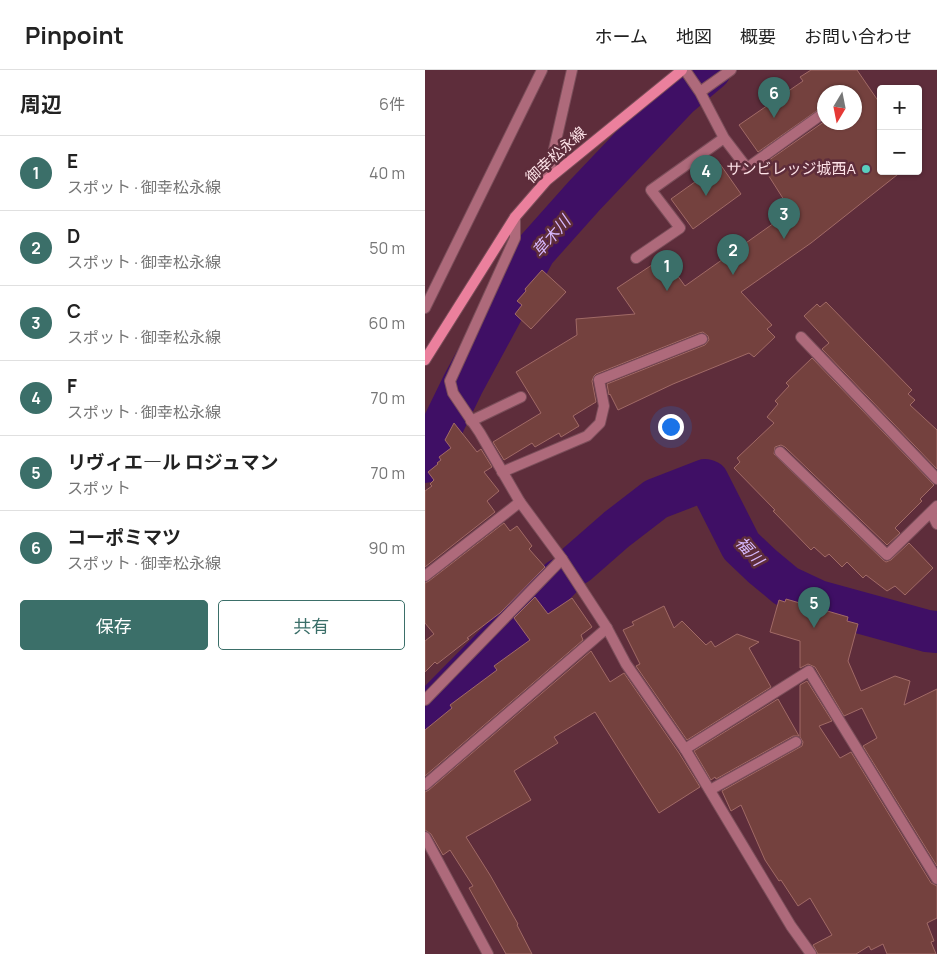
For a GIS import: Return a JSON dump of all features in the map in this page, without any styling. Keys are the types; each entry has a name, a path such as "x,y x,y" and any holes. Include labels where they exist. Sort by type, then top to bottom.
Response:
{"main road":[{"name":"御幸松永線","path":"425,360 515,217 547,180 683,70"}],"street":[{"path":"425,308 542,70"},
{"path":"547,180 572,70"},
{"path":"683,70 696,87 724,138 747,168 817,118"},
{"path":"696,87 731,70"},
{"path":"636,258 680,228 651,190 724,138"},
{"path":"515,217 515,238 450,381 453,393 520,502 562,559 607,628 625,664 685,749 791,926 811,954"},
{"path":"801,337 937,479"},
{"path":"502,472 587,436 600,423 604,406 599,380 701,339"},
{"path":"471,421 521,397"},
{"path":"780,452 887,555 934,509"},
{"path":"425,576 520,502"},
{"path":"934,509 937,524"},
{"path":"425,700 562,559"},
{"path":"425,785 607,628"},
{"path":"685,749 809,670 937,879"},
{"path":"710,790 796,742"},
{"path":"425,837 489,954"}],"building":[{"path":"811,70 857,70 877,99 877,175 897,175 811,243 741,292 772,325 767,329 775,337 754,357 749,353 673,384 618,410 609,395 607,384 705,345 709,340 708,336 703,332 699,333 596,374 592,381 596,402 573,416 579,426 561,437 559,433 535,447 532,443 504,460 493,442 541,413 516,372 577,335 576,319 635,314 617,288 664,257 685,286 791,211 765,170 768,167 765,163 817,127 817,130 862,130 862,85 817,85 817,111 758,152 739,125 803,81 800,77"},
{"path":"720,164 741,194 693,229 671,199"},
{"path":"542,270 566,292 531,329 515,314 522,305 517,301"},
{"path":"826,302 912,390 908,394 915,400 910,405 937,430 937,469 822,349 829,343 804,316 817,304 820,307"},
{"path":"812,358 934,485 920,499 922,501 895,528 900,533 887,545 785,447 781,445 775,447 774,454 883,560 886,562 891,560 909,543 933,568 905,595 895,586 887,591 866,575 863,578 847,562 842,567 829,554 825,557 814,547 811,550 734,468 740,462 737,458 774,423 767,417 778,404 775,401 789,386 786,383"},
{"path":"454,423 477,452 481,449 492,467 484,472 499,491 487,501 495,512 425,567 425,491 432,486 430,484 434,480 428,472 441,460 439,457 451,448 445,440"},
{"path":"504,523 510,531 517,526 532,546 529,549 545,567 500,613 437,664 435,662 425,672 425,641 434,634 425,623 425,583"},
{"path":"535,597 548,614 572,598 592,627 581,635 583,640 425,776 425,730 452,708 450,705 497,670 494,666 530,640 514,618"},
{"path":"786,599 848,617 847,621 858,624 848,661 861,691 895,676 910,681 904,705 937,689 937,866 863,746 877,738 862,708 844,716 815,667 808,664 800,668 800,641 770,632 779,600 785,602"},
{"path":"664,606 674,628 682,621 706,645 711,641 715,647 737,634 759,642 749,648 771,687 687,740 636,666 640,664 623,630 634,625 632,622"},
{"path":"591,651 610,682 624,673 700,787 659,813 595,712 554,737 558,743 514,771 531,800 466,837 518,924 532,954 506,954 469,888 473,886 450,850 443,855 431,834 425,830 425,792"},
{"path":"807,681 832,721 819,726 840,758 851,752 931,883 937,886 937,918 927,923 934,941 931,942 936,954 887,954 883,944 871,950 869,946 856,954 818,954 813,945 832,935 810,898 798,906 765,860 741,805 731,811 722,791 802,746 803,742 800,737 800,685"},
{"path":"778,699 799,736 793,736 711,780 694,751"}],"waterway":[{"name":"草木川","path":"425,462 463,384 535,251 584,196 678,97 710,70"},
{"name":"福川","path":"577,564 617,529 656,499 705,480 708,481 741,546 786,586 818,601 927,631 937,632"},
{"name":"福川","path":"425,716 560,579"}],"place":[{"name":"コーポミマツ","path":"774,118"},
{"name":"サンビレッジ城西A","path":"866,169"},
{"name":"F","path":"706,196"},
{"name":"C","path":"784,239"},
{"name":"D","path":"733,275"},
{"name":"E","path":"667,291"},
{"name":"リヴィエ―ル ロジュマン","path":"814,628"}]}
